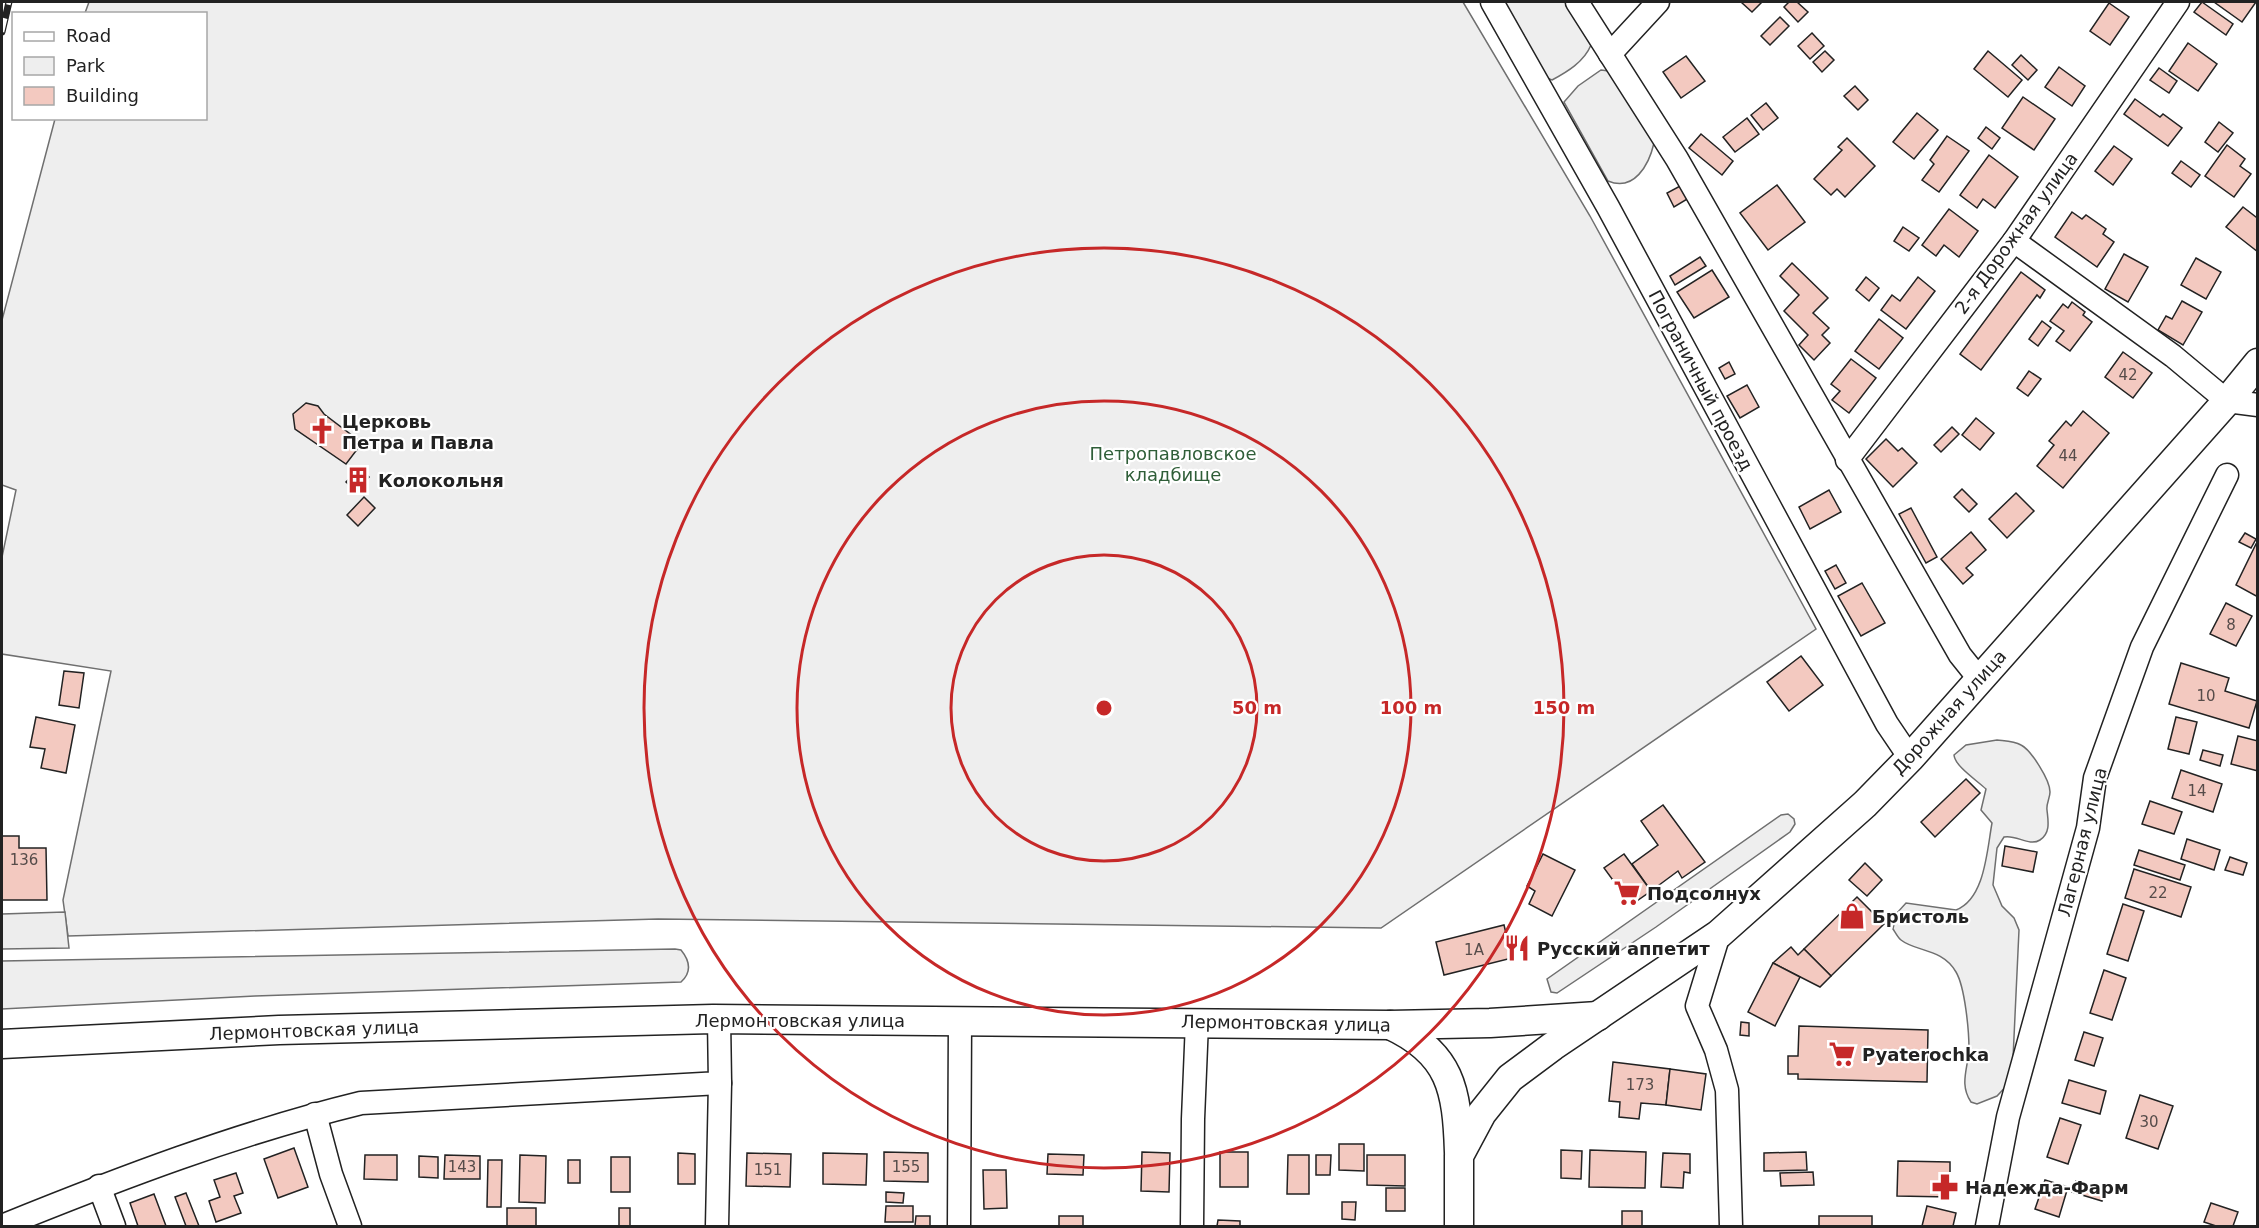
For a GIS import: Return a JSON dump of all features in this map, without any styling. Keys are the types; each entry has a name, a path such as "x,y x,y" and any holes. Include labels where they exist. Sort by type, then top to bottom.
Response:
{"main road":[{"name":"Дорожная улица","path":"1460,1156 1482,1113 1510,1078 1719,934 1821,845 1910,758 2228,401 2258,363"},
{"name":"Лермонтовская улица","path":"2,1044 279,1030 719,1019 1390,1025 1490,1023 1598,1016"},
{"path":"1390,1025 1414,1036 1432,1053 1445,1072 1454,1092 1458,1114 1460,1156 1459,1227"}],"street":[{"name":"Пограничный проезд","path":"1492,2 1608,207 1887,724 1910,758"},
{"path":"1577,2 1677,159 1960,655 1980,680"},
{"path":"1610,54 1658,2"},
{"name":"2-я Дорожная улица","path":"1848,460 2014,241 2178,2"},
{"path":"2014,241 2173,356 2228,401 2258,405"},
{"name":"Лагерная улица","path":"1987,1227 2008,1117 2088,828 2095,778 2142,647 2227,475"},
{"path":"1719,934 1697,1006 1716,1050 1727,1090 1731,1227"},
{"path":"717,1227 719,1019"},
{"path":"958,1227 960,1021"},
{"path":"1192,1227 1197,1022"},
{"path":"2,1226 99,1186 315,1114 361,1102 720,1083"},
{"path":"315,1114 331,1174 350,1227"},
{"path":"99,1186 114,1227"}],"green space":[{"name":"Петропавловское кладбище","path":"89,2 1463,2 1590,216 1816,629 1381,928 658,919 68,936 63,900 111,671 2,654 2,557 16,490 2,485 2,320 55,120 207,120 207,12 85,12"},
{"path":"1504,2 1565,2 1591,45 1588,51 1569,70 1552,80 1547,78"},
{"path":"1601,70 1609,71 1654,143 1644,168 1633,180 1625,183 1608,181 1564,102 1578,86"},
{"path":"1997,740 2015,743 2025,748 2043,773 2050,792 2047,808 2048,826 2044,837 2031,842 2004,837 1997,848 1993,885 2002,906 2014,918 2019,930 2012,1080 1997,1096 1977,1104 1971,1102 1965,1089 1969,1049 1968,1031 1964,998 1956,972 1950,964 1936,954 1901,940 1893,929 1896,914 1906,903 1956,910 1973,896 1983,872 1992,823 1981,810 1986,789 1962,768 1954,755 1966,745"},
{"path":"1788,814 1794,819 1795,824 1790,832 1656,927 1557,993 1551,992 1547,979 1781,815"},
{"path":"681,950 688,962 687,974 681,982 255,996 2,1009 2,961"}],"shaded area":[{"path":"65,912 69,948 2,949 2,914"}],"building":[{"path":"1741,2 1762,2 1752,12"},
{"path":"1789,2 1797,2 1808,12 1798,22 1784,7"},
{"path":"2202,2 2233,24 2226,35 2194,12"},
{"path":"2214,2 2256,2 2242,22"},
{"path":"2109,3 2129,17 2110,45 2090,31"},
{"path":"1780,17 1789,26 1770,45 1761,36"},
{"path":"1812,33 1824,46 1810,59 1798,46"},
{"path":"2188,43 2217,64 2198,91 2169,71"},
{"path":"1825,51 1834,60 1822,72 1813,62"},
{"path":"1988,51 2022,80 2008,97 1974,69"},
{"path":"2021,55 2037,70 2028,80 2012,65"},
{"path":"1686,56 1705,81 1681,98 1663,72"},
{"path":"2059,67 2085,86 2072,106 2045,87"},
{"path":"2159,68 2177,81 2169,93 2150,80"},
{"path":"1855,86 1868,100 1858,110 1844,96"},
{"path":"2023,97 2055,119 2034,150 2002,128"},
{"path":"2135,99 2160,117 2163,114 2182,128 2168,146 2124,114"},
{"path":"1766,103 1778,118 1763,130 1751,115"},
{"path":"1917,113 1938,130 1914,159 1893,142"},
{"path":"1747,118 1759,134 1735,152 1723,137"},
{"path":"2219,122 2233,133 2218,152 2205,142"},
{"path":"1986,127 2000,138 1992,149 1978,138"},
{"path":"1701,134 1733,161 1722,175 1689,148"},
{"path":"1947,136 1969,151 1939,192 1922,180 1934,164 1930,160"},
{"path":"1847,138 1875,166 1845,197 1837,189 1831,195 1814,179 1842,150 1838,147"},
{"path":"2227,145 2245,159 2240,166 2251,174 2234,197 2205,176"},
{"path":"2114,146 2132,159 2113,185 2095,171"},
{"path":"1989,155 2018,177 1995,208 1983,199 1977,208 1960,195"},
{"path":"2181,161 2200,175 2191,187 2172,173"},
{"path":"1682,185 1689,198 1674,207 1667,193"},
{"path":"1777,185 1805,222 1768,250 1740,213"},
{"path":"2243,207 2256,217 2258,215 2258,252 2226,227"},
{"path":"1949,209 1978,231 1959,257 1944,245 1936,256 1922,245"},
{"path":"2072,212 2082,219 2086,215 2106,229 2103,234 2114,242 2097,267 2055,237"},
{"path":"1903,227 1919,238 1909,251 1894,241"},
{"path":"2124,254 2148,267 2128,302 2105,289"},
{"path":"1700,257 1706,266 1675,285 1670,276"},
{"path":"2196,258 2221,272 2206,299 2181,285"},
{"path":"1792,263 1828,298 1813,313 1829,328 1822,335 1830,343 1814,360 1799,345 1808,335 1784,311 1799,295 1780,276"},
{"path":"1712,270 1729,297 1694,318 1677,292"},
{"path":"2021,272 2045,290 2040,298 2037,295 1981,370 1960,354"},
{"path":"1866,277 1879,288 1869,301 1856,290"},
{"path":"1918,277 1935,291 1906,329 1881,310 1892,295 1900,301"},
{"path":"2182,301 2202,312 2183,345 2158,330 2166,316 2172,319"},
{"path":"2072,302 2085,312 2083,315 2092,322 2070,351 2056,341 2064,331 2050,321 2063,304 2068,308"},
{"path":"1879,319 1903,338 1879,369 1855,351"},
{"path":"2042,321 2051,328 2038,346 2029,339"},
{"path":"2123,352 2152,373 2133,398 2105,377"},
{"path":"1851,359 1876,378 1849,413 1832,400 1840,391 1831,384"},
{"path":"1729,362 1735,374 1725,379 1719,368"},
{"path":"2029,371 2041,379 2028,396 2017,388"},
{"path":"1747,385 1759,407 1740,418 1727,396"},
{"name":"Церковь Петра и Павла","path":"306,403 318,406 324,414 362,443 346,464 295,429 293,414"},
{"path":"2083,411 2109,433 2063,488 2037,466 2054,445 2049,441 2066,421 2071,426"},
{"path":"1976,418 1994,433 1980,450 1962,435"},
{"path":"1952,427 1959,434 1941,452 1934,445"},
{"path":"1886,439 1898,451 1902,448 1917,463 1893,487 1866,459"},
{"name":"Колокольня","path":"360,468 369,477 356,491 346,482"},
{"path":"1962,489 1977,504 1969,512 1954,497"},
{"path":"1829,490 1841,512 1810,529 1799,507"},
{"path":"2016,493 2034,511 2007,538 1989,519"},
{"path":"364,497 375,508 358,526 347,515"},
{"path":"1911,508 1937,557 1926,563 1899,514"},
{"path":"1971,532 1986,550 1966,568 1973,575 1963,584 1941,559"},
{"path":"2245,533 2256,539 2251,548 2239,542"},
{"path":"2256,544 2258,545 2258,597 2236,585"},
{"path":"1836,565 1846,583 1835,589 1825,571"},
{"path":"1862,583 1885,623 1861,636 1838,596"},
{"path":"2226,603 2252,616 2236,646 2210,634"},
{"path":"1801,656 1823,685 1789,711 1767,682"},
{"path":"2181,663 2229,678 2225,691 2257,701 2249,728 2169,704"},
{"path":"64,671 84,673 79,708 59,705"},
{"path":"36,717 75,725 66,773 41,768 45,749 30,747"},
{"path":"2176,717 2197,722 2189,754 2168,749"},
{"path":"2238,736 2258,741 2258,771 2231,764"},
{"path":"2203,750 2223,755 2220,766 2200,760"},
{"path":"2181,770 2222,784 2213,812 2172,798"},
{"path":"1966,779 1980,793 1935,837 1921,822"},
{"path":"2150,801 2182,812 2174,834 2142,824"},
{"path":"1663,805 1705,862 1682,878 1678,871 1651,891 1632,864 1658,845 1641,821"},
{"path":"2,836 19,836 19,848 46,848 47,900 2,900"},
{"path":"2187,839 2220,850 2214,870 2181,859"},
{"path":"2005,846 2037,852 2033,872 2002,866"},
{"path":"2139,850 2185,865 2180,880 2134,865"},
{"path":"1543,854 1575,870 1552,916 1529,904 1535,891 1527,886"},
{"path":"1624,854 1651,891 1631,905 1604,868"},
{"path":"2230,857 2247,863 2243,875 2225,870"},
{"path":"1865,863 1882,880 1867,896 1849,880"},
{"path":"2134,869 2191,887 2181,917 2125,898"},
{"path":"1857,897 1884,924 1831,976 1804,949"},
{"path":"2123,904 2144,911 2128,961 2107,954"},
{"path":"1504,925 1512,958 1444,975 1436,942"},
{"path":"1791,947 1798,955 1804,949 1831,976 1820,987 1773,963"},
{"path":"1773,963 1800,977 1775,1026 1748,1012"},
{"path":"2104,970 2126,978 2112,1020 2090,1013"},
{"path":"1741,1022 1749,1023 1749,1036 1740,1035"},
{"path":"1799,1026 1928,1030 1927,1082 1798,1079 1798,1074 1788,1074 1788,1056 1798,1056"},
{"path":"2084,1032 2103,1038 2094,1066 2075,1060"},
{"path":"1613,1062 1670,1069 1666,1105 1641,1103 1639,1119 1619,1117 1620,1102 1609,1101"},
{"path":"1670,1069 1706,1074 1701,1110 1666,1105"},
{"path":"2069,1080 2106,1091 2100,1114 2062,1103"},
{"path":"2140,1095 2173,1106 2158,1149 2126,1138"},
{"path":"2060,1118 2081,1125 2068,1164 2047,1157"},
{"path":"1339,1144 1364,1144 1364,1171 1339,1170"},
{"path":"294,1148 308,1187 278,1198 264,1159"},
{"path":"1561,1150 1582,1151 1581,1179 1561,1178"},
{"path":"1590,1150 1646,1152 1645,1188 1589,1187"},
{"path":"884,1152 928,1153 928,1182 884,1181"},
{"path":"1142,1152 1170,1153 1169,1192 1141,1191"},
{"path":"1220,1152 1248,1152 1248,1187 1220,1187"},
{"path":"1806,1152 1807,1170 1764,1171 1764,1153"},
{"path":"678,1153 695,1154 695,1184 678,1184"},
{"path":"747,1153 791,1154 790,1187 746,1186"},
{"path":"823,1153 867,1154 866,1185 823,1184"},
{"path":"1663,1153 1690,1154 1690,1173 1684,1172 1683,1188 1661,1187"},
{"path":"1048,1154 1084,1155 1083,1175 1047,1174"},
{"path":"365,1155 397,1155 397,1180 364,1179"},
{"path":"445,1155 480,1156 480,1179 444,1179"},
{"path":"520,1155 546,1156 545,1203 519,1202"},
{"path":"1288,1155 1309,1155 1309,1194 1287,1194"},
{"path":"1316,1155 1331,1155 1330,1175 1316,1175"},
{"path":"1367,1155 1405,1155 1405,1186 1367,1185"},
{"path":"419,1156 438,1157 438,1178 419,1177"},
{"path":"611,1157 630,1157 630,1192 611,1192"},
{"path":"488,1160 502,1160 501,1207 487,1207"},
{"path":"568,1160 580,1160 580,1183 568,1183"},
{"path":"1898,1161 1950,1162 1950,1197 1897,1196"},
{"path":"983,1170 1006,1170 1007,1208 984,1209"},
{"path":"1813,1172 1814,1185 1781,1186 1780,1173"},
{"path":"236,1173 243,1193 234,1196 241,1213 216,1222 209,1201 220,1197 214,1180"},
{"path":"2045,1180 2068,1187 2059,1217 2035,1209"},
{"path":"2076,1181 2106,1190 2102,1201 2072,1192"},
{"path":"1386,1188 1405,1188 1405,1211 1386,1211"},
{"path":"886,1192 904,1193 903,1203 886,1202"},
{"path":"186,1193 199,1226 186,1226 175,1197"},
{"path":"154,1194 166,1226 138,1226 130,1203"},
{"path":"1342,1202 1356,1202 1355,1220 1342,1219"},
{"path":"2211,1203 2238,1212 2233,1226 2216,1226 2204,1222"},
{"path":"886,1206 913,1206 913,1222 885,1222"},
{"path":"1927,1206 1956,1213 1953,1226 1922,1226"},
{"path":"507,1208 536,1208 536,1226 507,1226"},
{"path":"619,1208 630,1208 630,1226 619,1226"},
{"path":"1622,1211 1642,1211 1642,1226 1622,1226"},
{"path":"916,1216 930,1216 930,1226 915,1226"},
{"path":"1059,1216 1083,1216 1083,1226 1059,1226"},
{"path":"1819,1216 1872,1216 1872,1226 1819,1226"},
{"path":"1218,1220 1240,1221 1240,1226 1217,1226"}],"railway":[{"path":"2,32 9,2"}],"place":[{"name":"Церковь Петра и Павла","path":"322,431"},
{"name":"Колокольня","path":"358,480"},
{"name":"Подсолнух","path":"1627,893"},
{"name":"Бристоль","path":"1852,916"},
{"name":"Русский аппетит","path":"1517,948"},
{"name":"Pyaterochka","path":"1842,1054"},
{"name":"Надежда-Фарм","path":"1945,1187"}]}
